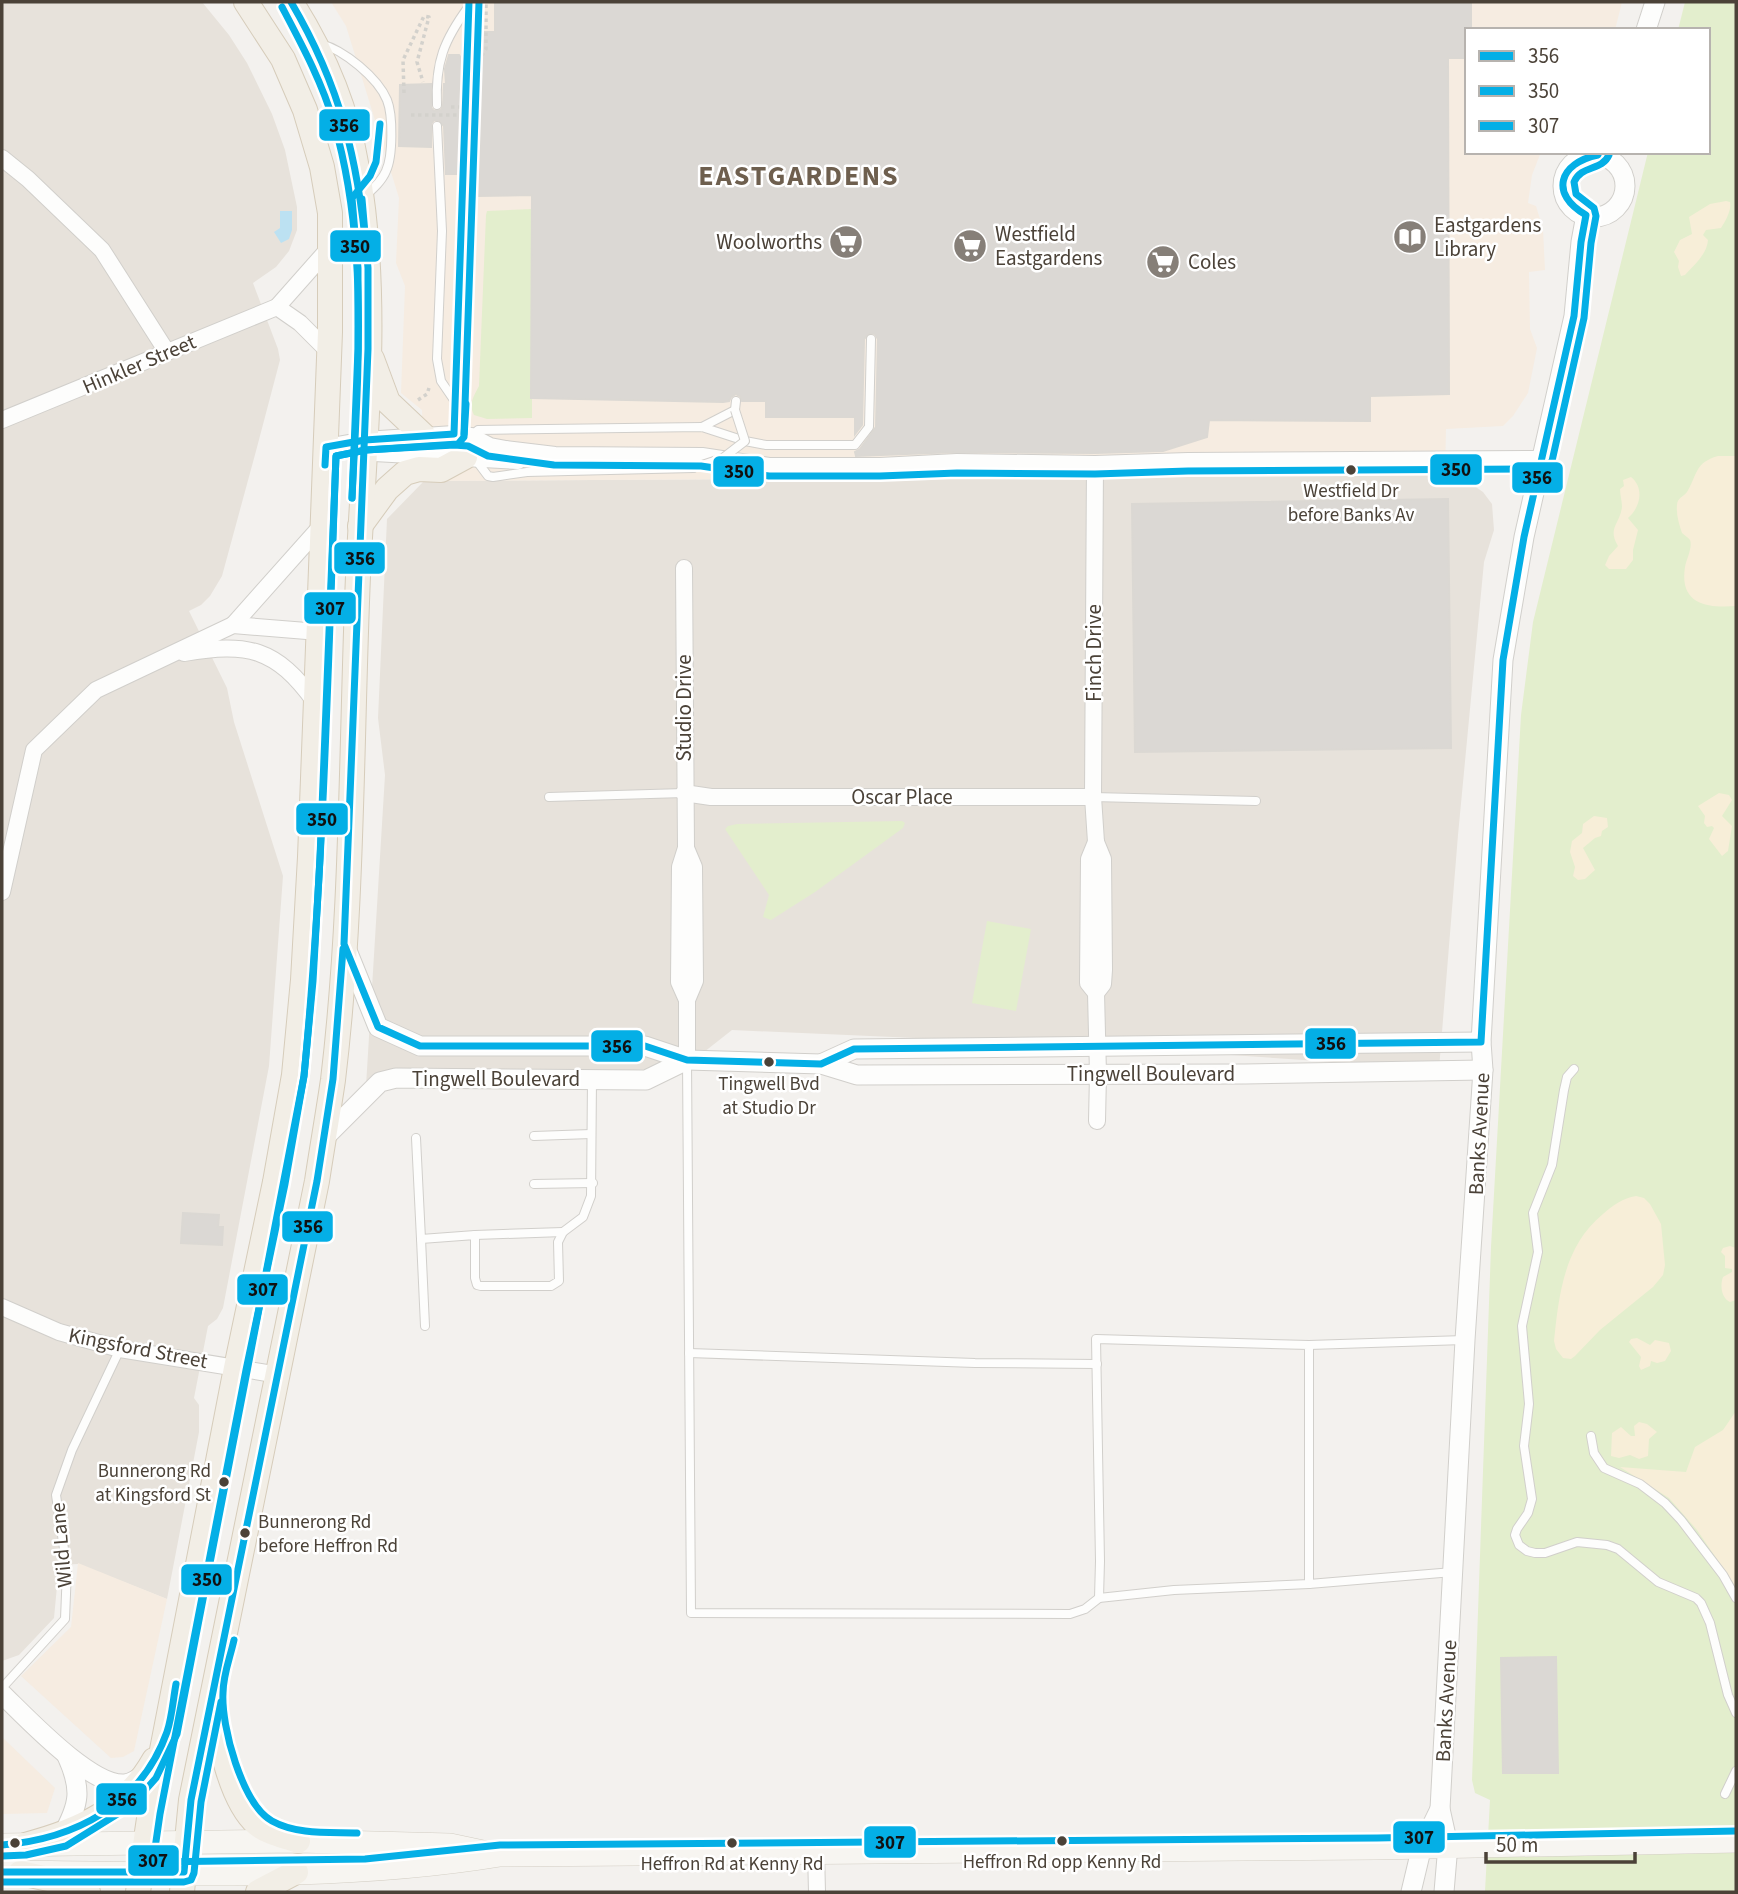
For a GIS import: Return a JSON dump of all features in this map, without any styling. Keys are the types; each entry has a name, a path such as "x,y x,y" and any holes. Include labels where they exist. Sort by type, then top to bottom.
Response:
{"main road":[{"path":"140,1882 236,1368 275,1182 294,1075 303,980 317,704 332,245 327,187 305,110 283,59 246,2"},
{"path":"183,1882 191,1800 317,1181 333,1079 344,944 368,349 368,268 362,199 349,133 339,100 315,43 291,2"},
{"path":"368,349 388,402 424,436"},
{"path":"360,526 387,489 405,473 419,469 441,470 470,450"},
{"path":"212,1696 225,1763 247,1812 264,1829 298,1841"},
{"path":"13,1845 62,1836 127,1797 147,1772 167,1731"},
{"path":"13,1845 298,1841 450,1845 500,1855"},
{"path":"11,1872 140,1882 183,1882 450,1863 500,1855 1736,1841"},
{"path":"11,1872 73,1884 88,1892"},
{"path":"258,1892 296,1872"}],"street":[{"path":"1647,28 1655,2"},
{"path":"1599,154 1607,157 1620,169 1625,187 1623,196 1612,211 1595,216 1586,215 1570,206 1563,184 1566,172 1574,162 1585,156 1599,154"},
{"path":"2,159 28,179 102,250 167,352"},
{"name":"Banks Avenue","path":"1444,1892 1448,1845 1440,1810 1465,1340 1483,1070 1482,1042 1503,660 1524,537 1574,316 1586,215"},
{"name":"Hinkler Street","path":"2,420 277,307 332,245"},
{"path":"277,307 300,323 329,352"},
{"path":"364,447 424,436 454,434 470,450"},
{"path":"326,447 470,450 518,461 538,460 555,455 702,456 779,466 880,466 957,462 1095,464 1542,459"},
{"name":"Finch Drive","path":"1095,464 1093,797 1096,842 1103,859 1104,970 1103,984 1096,993 1097,1121"},
{"path":"2,891 34,750 96,690 233,625 322,525"},
{"name":"Studio Drive","path":"684,568 684,793 686,848 694,867 695,969 695,981 687,1000 687,1060"},
{"path":"233,625 319,632"},
{"path":"164,657 232,648 259,651 279,662 300,680 317,704"},
{"name":"Oscar Place","path":"684,793 711,797 1093,797"},
{"name":"Tingwell Boulevard","path":"344,944 378,1027 420,1046 645,1046 687,1060 821,1064 857,1075 1483,1070"},
{"name":"Tingwell Boulevard","path":"821,1064 854,1049 1482,1042"},
{"name":"Tingwell Boulevard","path":"324,1138 365,1094 380,1082 388,1080 646,1080 687,1060"},
{"name":"Kingsford Street","path":"2,1307 59,1332 120,1349 279,1375"},
{"path":"2,1694 67,1756 107,1781 124,1784 135,1782 147,1772"},
{"path":"62,1836 71,1820 78,1793 76,1774 67,1756"},
{"name":"Banks Avenue","path":"1411,1892 1422,1846 1440,1810"},
{"path":"816,1852 817,1892"}],"lane":[{"path":"466,55 469,4"},
{"path":"437,104 440,57 452,29 469,4"},
{"path":"315,43 336,49 352,60 382,91 390,107 389,162 380,181 362,199"},
{"path":"437,126 442,230 438,370 456,403"},
{"path":"454,434 464,174"},
{"path":"745,441 723,458 693,468 527,472 493,477 488,475 470,450 478,430 507,429 702,427 745,441 766,444 855,445 869,427 871,339"},
{"path":"702,427 736,405 745,441"},
{"name":"Oscar Place","path":"549,797 684,793"},
{"name":"Oscar Place","path":"1093,797 1256,801"},
{"path":"687,1060 691,1613 1070,1614 1085,1609 1098,1598 1174,1590 1309,1584 1452,1572"},
{"path":"1574,1069 1567,1077 1564,1090 1552,1165 1533,1213 1538,1252 1522,1326 1529,1404 1524,1446 1532,1499 1528,1513 1515,1535 1520,1545 1535,1553 1545,1553 1577,1542 1607,1545 1618,1549 1658,1582 1696,1598 1702,1603 1710,1623 1728,1695 1736,1713"},
{"path":"475,1235 477,1285 541,1287 551,1286 559,1281 558,1241 563,1232 583,1217 591,1196 592,1079"},
{"path":"534,1136 591,1134"},
{"path":"416,1138 425,1326"},
{"path":"534,1184 593,1183"},
{"path":"421,1239 563,1232"},
{"path":"1098,1598 1100,1561 1096,1339 1309,1345 1465,1340"},
{"path":"1309,1345 1309,1584"},
{"name":"Wild Lane","path":"2,1688 65,1619 67,1569 56,1495 72,1450 120,1349"},
{"path":"689,1353 975,1363 1097,1364"},
{"path":"1591,1436 1594,1452 1604,1468 1640,1483 1665,1503 1696,1537 1736,1598"},
{"path":"1724,1794 1736,1771"}],"path":[{"path":"465,107 475,107 476,64 486,50 486,2"},
{"path":"404,93 403,60 424,16 429,17 417,62 424,85"},
{"path":"404,115 475,115 473,125 472,117 465,117"}],"shaded area":[{"path":"2,2 202,2 229,35 247,63 272,114 285,150 297,207 297,230 289,251 276,267 253,283 280,360 222,576 210,596 189,611 227,688 234,722 283,876 269,1066 223,1308 217,1319 208,1326 194,1398 199,1405 199,1432 167,1599 78,1564 59,1565 54,1618 19,1655 2,1661"},
{"name":"Westfield Eastgardens","path":"331,2 1622,2 1616,28 1465,28 1465,154 1540,154 1532,175 1528,203 1536,206 1543,229 1545,270 1529,272 1530,329 1537,348 1528,393 1503,426 1446,429 1445,475 424,481 422,410 401,393 405,286 396,263 399,198 346,26"},
{"path":"1445,475 1467,481 1483,492 1492,504 1494,530 1484,562 1439,1069 1097,1046 732,1030 685,1067 366,1086 385,775 378,718 387,519 424,481"},
{"path":"78,1563 167,1599 134,1751 123,1757 111,1758 21,1676 71,1627"},
{"path":"2,1737 55,1788 47,1813 2,1814"}],"green space":[{"path":"1685,2 1736,2 1736,1892 1482,1892 1485,1891 1490,1800 1475,1793 1472,1780 1491,1247 1521,715 1533,622 1648,154 1710,154 1710,28 1678,28"},
{"path":"532,209 532,418 487,419 474,415 472,407 472,400 479,386 486,215 487,211"},
{"path":"905,823 903,828 815,892 771,920 763,917 769,895 725,829 737,824"},
{"path":"987,921 1031,929 1016,1011 972,1003"}],"sand":[{"path":"1730,202 1730,209 1723,225 1721,228 1706,230 1703,235 1708,240 1705,250 1693,267 1681,276 1679,261 1674,252 1680,240 1692,234 1689,217 1710,204"},
{"path":"1718,456 1736,456 1736,606 1706,605 1698,601 1691,597 1684,580 1691,543 1682,533 1677,503 1687,492 1701,466"},
{"path":"1631,477 1639,492 1636,509 1628,518 1638,530 1633,560 1626,569 1609,569 1605,565 1618,546 1614,530 1622,507 1620,489 1624,486 1623,480"},
{"path":"1719,793 1729,795 1732,800 1722,816 1732,826 1728,851 1722,856 1709,839 1714,828 1707,827 1704,823 1705,816 1698,806"},
{"path":"1594,816 1607,818 1608,827 1602,831 1601,836 1583,848 1595,870 1585,879 1578,880 1573,876 1575,867 1570,852 1572,841 1582,833 1583,824"},
{"path":"1636,1196 1644,1198 1650,1204 1661,1224 1665,1265 1663,1275 1653,1287 1600,1330 1575,1356 1571,1359 1563,1358 1554,1341 1561,1289 1572,1256 1590,1227 1603,1214 1618,1202"},
{"path":"1723,1248 1736,1248 1736,1300 1730,1302 1723,1294 1722,1284 1723,1277 1732,1272 1732,1269 1725,1268 1725,1256 1721,1252"},
{"path":"1637,1338 1650,1345 1655,1340 1669,1343 1671,1351 1665,1361 1651,1361 1650,1366 1641,1370 1641,1357 1629,1342"},
{"path":"1736,1411 1736,1587 1697,1530 1669,1498 1620,1467 1686,1472 1695,1447 1723,1430"},
{"path":"1639,1422 1647,1424 1657,1432 1649,1439 1648,1456 1639,1459 1630,1455 1619,1458 1611,1456 1612,1433 1621,1427 1631,1436 1635,1436 1634,1426"}],"water":[{"path":"280,211 292,211 289,239 281,243 274,232 280,228"}],"building":[{"name":"Westfield Eastgardens","path":"495,2 1471,2 1471,28 1465,28 1465,58 1448,58 1449,394 1370,396 1370,421 1209,420 1207,437 1163,451 957,452 856,456 855,452 876,427 878,339 875,334 870,333 864,339 862,425 855,434 855,417 766,417 766,401 742,401 736,394 729,401 723,402 531,398 532,195 478,196 478,174 471,174 464,168 457,174 446,174 444,126 439,120 434,120 431,124 431,147 399,146 400,85 431,84 431,108 434,111 441,110 449,55 459,55 466,61 471,59 473,55 477,55 476,32 495,32"},
{"path":"1448,499 1451,748 1135,752 1132,504"},
{"path":"183,1213 219,1215 218,1227 223,1227 222,1245 181,1243"},
{"path":"1556,1657 1558,1773 1503,1773 1501,1658"}],"transit line":[{"name":"356","path":"291,2 323,64 335,94 352,156 367,257"},
{"name":"356","path":"325,465 326,447 365,440 454,434 469,2"},
{"name":"350","path":"464,434 479,2"},
{"name":"350","path":"282,7 324,93 345,169 352,215 358,309 352,498"},
{"name":"307","path":"352,498 358,349 358,268 352,198 370,176 376,162 380,124"},
{"name":"356","path":"362,199 368,268 368,349 344,944 378,1027 420,1046 645,1046 687,1060 821,1064 854,1049 1481,1042 1503,660 1524,537 1574,316 1586,215 1567,198 1563,180 1574,165 1598,154"},
{"name":"350","path":"2,1856 26,1855 66,1846 132,1805 156,1778 177,1734 304,1076 321,844 336,456 366,450 454,445 468,446 488,456 554,465 701,466 769,476 1544,469 1552,461 1584,318 1596,216 1594,208 1576,194 1574,182 1581,173 1602,164 1609,155"},
{"name":"307","path":"466,404 464,437 458,444 366,450 336,456 320,858 304,1076 160,1814 153,1862 365,1859 500,1845 1377,1838 1736,1831"},
{"name":"356","path":"2,1872 184,1872 191,1800 317,1181 333,1079 343,949"},
{"name":"307","path":"234,1640 224,1680 223,1707 235,1763 251,1798 272,1821 292,1829 357,1833"},
{"name":"356","path":"2,1845 55,1835 79,1826 102,1814 123,1798 141,1780 155,1758 169,1726 176,1684"},
{"name":"350","path":"2,1882 191,1880 201,1802 221,1702"}],"place":[{"name":"Eastgardens Library","path":"1410,237"},
{"name":"Woolworths","path":"846,242"},
{"name":"Westfield Eastgardens","path":"970,246"},
{"name":"Coles","path":"1163,262"},
{"name":"Westfield Dr before Banks Av","path":"1351,470"},
{"name":"Tingwell Bvd at Studio Dr","path":"769,1062"},
{"name":"Bunnerong Rd at Kingsford St","path":"224,1482"},
{"name":"Bunnerong Rd before Heffron Rd","path":"245,1533"},
{"name":"Heffron Rd opp Kenny Rd","path":"1062,1841"},
{"name":"Heffron Rd at Kenny Rd","path":"732,1843"}],"district":[{"name":"EASTGARDENS","path":"799,176"}]}
